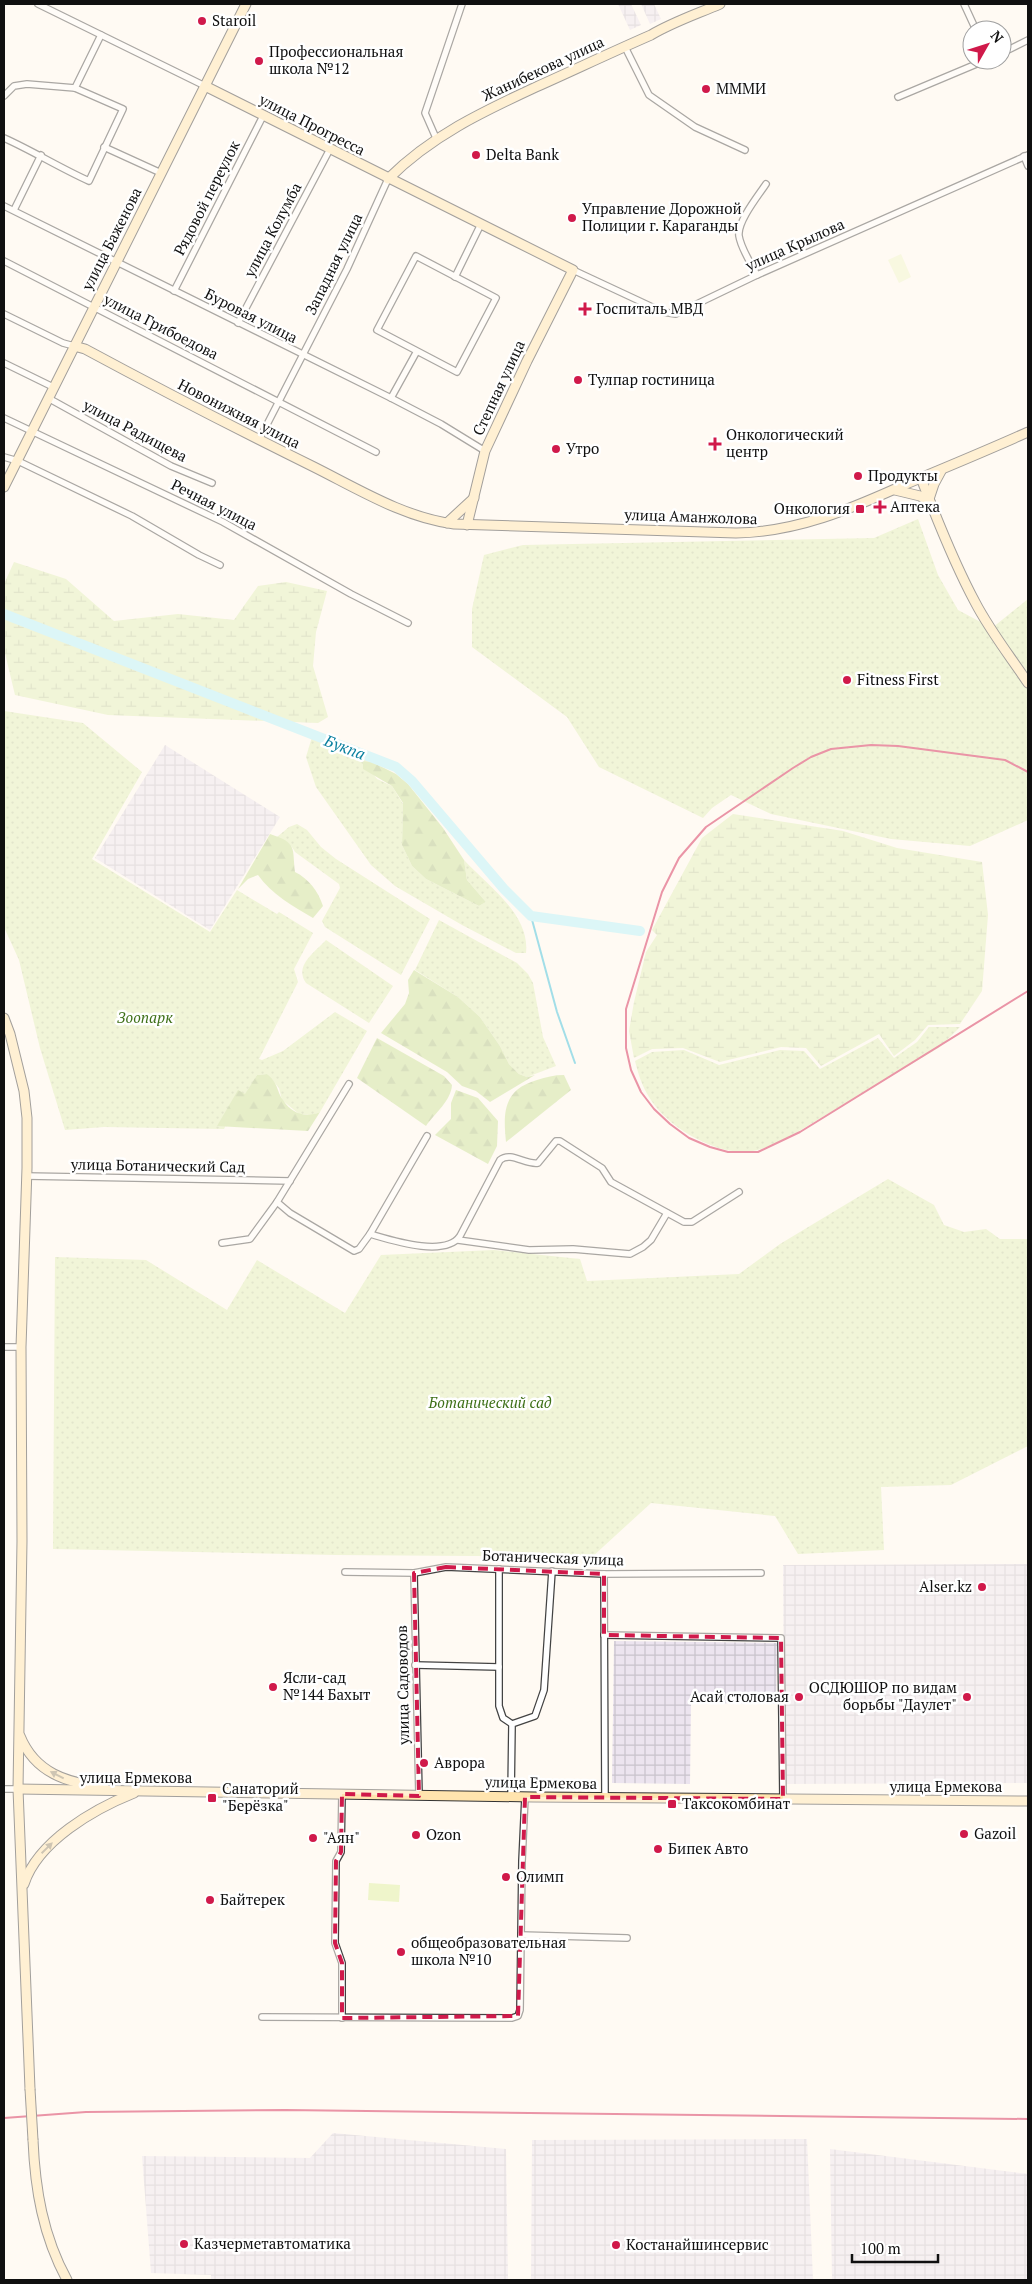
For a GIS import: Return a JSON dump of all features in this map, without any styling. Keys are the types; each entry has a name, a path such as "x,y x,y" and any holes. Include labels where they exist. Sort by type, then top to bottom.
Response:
{"main road":[{"name":"улица Баженова","path":"4,486 246,4"},
{"name":"Жанибекова улица","path":"388,179 406,161 436,138 468,119 625,47 671,23 720,4"},
{"name":"улица Прогресса","path":"204,86 573,270"},
{"name":"Степная улица","path":"467,525 485,451 527,361 573,270"},
{"name":"Новонижняя улица","path":"74,346 85,349 380,500 435,521 467,525"},
{"path":"1028,432 942,471 921,478 975,602 1002,646 1028,682"},
{"path":"930,500 934,484 942,471"},
{"name":"улица Аманжолова","path":"467,525 736,533 768,532 821,519 921,478"},
{"path":"895,490 930,500"},
{"path":"447,523 474,498"},
{"path":"4,1018 24,1091 27,1118 21,1347 22,1541 18,1789 30,2089 38,2195 51,2248 67,2280"},
{"path":"18,1731 33,1759 44,1768 68,1780 99,1787 138,1791"},
{"name":"улица Ермекова","path":"18,1789 79,1792 138,1791 419,1796 1028,1802"},
{"path":"22,1889 28,1872 52,1844 96,1810 138,1791"}],"street":[{"name":"улица Прогресса","path":"38,4 204,86"},
{"path":"436,138 425,113 462,4"},
{"path":"964,4 971,20"},
{"path":"75,88 101,35"},
{"path":"1012,48 1028,40"},
{"path":"625,47 649,95 695,127 745,150"},
{"path":"898,97 962,70"},
{"path":"4,96 14,86 27,84 75,88 123,109 89,181 62,169 41,155 4,138"},
{"name":"Рядовой переулок","path":"174,291 263,116"},
{"path":"104,147 161,173"},
{"name":"улица Колумба","path":"238,323 330,149"},
{"path":"14,210 41,155"},
{"path":"1026,155 1028,166"},
{"name":"улица Крылова","path":"573,270 670,315 676,314 757,275 1026,155"},
{"name":"Западная улица","path":"260,440 347,269 388,179"},
{"path":"757,275 740,239 739,231 741,223 766,184"},
{"name":"Буровая улица","path":"4,206 392,398 441,424 485,451"},
{"path":"455,276 482,224"},
{"path":"416,256 496,298 457,372 417,351 377,330 416,256"},
{"name":"улица Грибоедова","path":"4,261 376,452"},
{"name":"Новонижняя улица","path":"4,314 63,343 74,346"},
{"path":"392,398 417,351"},
{"path":"4,363 53,387"},
{"name":"улица Радищева","path":"48,398 171,466 212,483"},
{"name":"Речная улица","path":"4,418 223,522 351,594 408,623"},
{"path":"4,457 18,461 132,516 220,565"},
{"path":"222,1243 250,1239 277,1202 349,1084"},
{"path":"277,1202 290,1213 354,1251 359,1249 370,1234 427,1136"},
{"path":"458,1240 500,1160 508,1157 538,1163 556,1141 560,1141 602,1168 611,1182 684,1222 692,1222 739,1192"},
{"name":"улица Ботанический Сад","path":"26,1176 290,1181"},
{"path":"370,1234 422,1246 445,1246 458,1240 529,1250 573,1248 630,1254 636,1253 651,1240 668,1213"},
{"path":"4,1347 21,1347"},
{"name":"Ботаническая улица","path":"345,1572 414,1573 446,1568 552,1570 604,1574 761,1573"},
{"path":"499,1569 499,1706 503,1718 512,1724"},
{"path":"512,1724 535,1716 544,1690 552,1570"},
{"name":"улица Садоводов","path":"414,1573 419,1796"},
{"path":"604,1574 605,1798"},
{"path":"604,1635 781,1638 784,1799"},
{"path":"415,1664 499,1667"},
{"path":"511,1797 512,1724"},
{"path":"4,1789 18,1789"},
{"path":"342,1794 340,1852 339,1858 336,1861 336,1943 342,1963 342,2018"},
{"path":"262,2017 516,2017 520,2010 525,1797"},
{"path":"521,1934 627,1938"}],"highlighted area":[{"path":"446,1567 604,1574 604,1635 781,1638 783,1799 525,1797 518,2016 342,2018 342,1963 335,1943 336,1861 341,1852 342,1794 419,1796 414,1573"}],"shaded area":[{"path":"618,4 631,4 641,25 630,30"},
{"path":"641,4 654,4 661,19 650,24"},
{"path":"165,745 280,817 210,930 95,858"},
{"path":"1028,1564 1028,1783 784,1784 783,1565"},
{"path":"614,1641 777,1643 776,1704 691,1703 690,1784 612,1783"},
{"path":"333,2133 506,2149 508,2280 211,2280 211,2275 151,2273 142,2156 310,2158"},
{"path":"807,2139 813,2280 531,2280 532,2140"},
{"path":"830,2149 1028,2174 1028,2280 832,2280"}],"green space":[{"path":"901,254 911,277 899,283 888,260"},
{"path":"918,519 938,575 958,610 992,628 1028,599 1028,820 970,846 891,839 771,814 731,795 712,808 703,818 599,767 567,717 472,647 472,609 484,555 523,545 874,538"},
{"path":"14,562 66,579 114,621 178,614 234,620 258,586 286,582 327,591 316,632 313,666 328,717 318,723 108,715 15,695 4,649 4,584"},
{"name":"Зоопарк","path":"4,711 83,723 142,772 92,859 210,932 237,890 277,914 279,912 313,933 294,969 298,982 259,1059 262,1060 283,1051 335,1012 367,1031 320,1112 312,1115 299,1114 282,1100 279,1088 267,1074 257,1075 245,1095 242,1093 224,1129 104,1127 65,1130 40,1048 19,960 4,927"},
{"path":"312,737 372,762 363,761 377,779 392,786 403,804 402,845 412,866 426,879 479,906 486,902 467,880 464,860 506,902 514,913 525,939 526,953 516,953 462,925 395,886 371,865 316,787 306,757"},
{"path":"363,761 372,762 396,774 408,784 443,828 464,860 467,880 486,902 479,906 426,879 412,866 402,845 403,803 392,786 363,769"},
{"path":"733,814 843,831 897,848 982,862 988,915 982,991 960,1024 928,1025 915,1040 894,1056 879,1034 821,1066 806,1048 781,1047 720,1062 683,1048 652,1049 634,1058 629,1031 646,952 657,935 652,930 702,838"},
{"path":"297,824 307,830 321,847 336,859 430,919 401,975 325,927 322,921 340,888 339,884 295,852 288,843 277,837 289,827"},
{"path":"270,834 285,840 292,847 295,872 309,882 318,895 323,906 313,918 276,894 258,875 248,879 238,889"},
{"path":"439,920 517,963 528,974 533,983 543,1037 556,1066 527,1077 519,1074 509,1064 500,1046 480,1017 458,997 415,970"},
{"path":"326,940 393,986 369,1023 306,983 302,971 304,965"},
{"path":"414,970 458,997 480,1017 500,1046 509,1064 519,1074 527,1077 535,1075 490,1102 476,1091 462,1086 447,1072 381,1033 405,1004 409,993 408,980"},
{"path":"929,1027 960,1027 940,1047 789,1137 763,1148 746,1152 719,1148 705,1143 691,1136 667,1118 657,1108 647,1093 640,1079 635,1061 652,1052 684,1050 719,1065 780,1050 804,1051 820,1069 878,1038 894,1058 917,1042"},
{"path":"377,1038 444,1076 452,1085 446,1102 426,1126 357,1078"},
{"path":"267,1074 274,1081 287,1105 295,1112 310,1115 320,1112 308,1131 217,1126 238,1090 245,1094 257,1075"},
{"path":"564,1075 571,1090 506,1142 505,1121 511,1096 526,1084 547,1077"},
{"path":"456,1090 478,1098 498,1121 497,1146 488,1164 435,1135 451,1119 451,1103"},
{"name":"Ботанический сад","path":"888,1179 934,1205 944,1225 964,1232 986,1229 1000,1239 1028,1239 1028,1446 951,1485 881,1487 884,1550 798,1554 775,1516 651,1503 592,1557 335,1555 53,1549 55,1257 146,1260 227,1310 257,1260 345,1313 381,1255 494,1250 580,1259 587,1281 739,1274 780,1244"},
{"path":"369,1883 400,1885 399,1902 368,1900"}],"waterway":[{"name":"Букпа","path":"4,614 396,767 412,781 504,889 531,916 640,931"},
{"path":"531,916 557,1012 575,1063"}],"railway":[{"path":"1028,772 1005,760 898,746 871,745 831,749 811,757 793,768 706,827 679,858 662,892 626,1009 626,1048 631,1070 641,1092 654,1109 670,1124 689,1138 710,1147 728,1152 758,1152 800,1132 1028,991"},
{"path":"4,2118 86,2112 285,2110 1028,2119"}],"place":[{"name":"Staroil","path":"202,21"},
{"name":"Профессиональная школа №12","path":"259,61"},
{"name":"МММИ","path":"706,89"},
{"name":"Delta Bank","path":"476,155"},
{"name":"Управление Дорожной Полиции г. Караганды","path":"572,218"},
{"name":"Госпиталь МВД","path":"585,309"},
{"name":"Тулпар гостиница","path":"578,380"},
{"name":"Онкологический центр","path":"715,444"},
{"name":"Утро","path":"556,449"},
{"name":"Продукты","path":"858,476"},
{"name":"Аптека","path":"880,507"},
{"name":"Онкология","path":"860,509"},
{"name":"Fitness First","path":"847,680"},
{"name":"Alser.kz","path":"982,1587"},
{"name":"Ясли-сад №144 Бахыт","path":"273,1687"},
{"name":"Асай столовая","path":"799,1697"},
{"name":"ОСДЮШОР по видам борьбы \"Даулет\"","path":"967,1697"},
{"name":"Аврора","path":"424,1763"},
{"name":"Санаторий \"Берёзка\"","path":"212,1798"},
{"name":"Таксокомбинат","path":"672,1804"},
{"name":"Gazoil","path":"964,1834"},
{"name":"Ozon","path":"416,1835"},
{"name":"\"Аян\"","path":"313,1838"},
{"name":"Бипек Авто","path":"658,1849"},
{"name":"Олимп","path":"506,1877"},
{"name":"Байтерек","path":"210,1900"},
{"name":"общеобразовательная школа №10","path":"401,1952"},
{"name":"Казчерметавтоматика","path":"184,2244"},
{"name":"Костанайшинсервис","path":"616,2245"}]}
